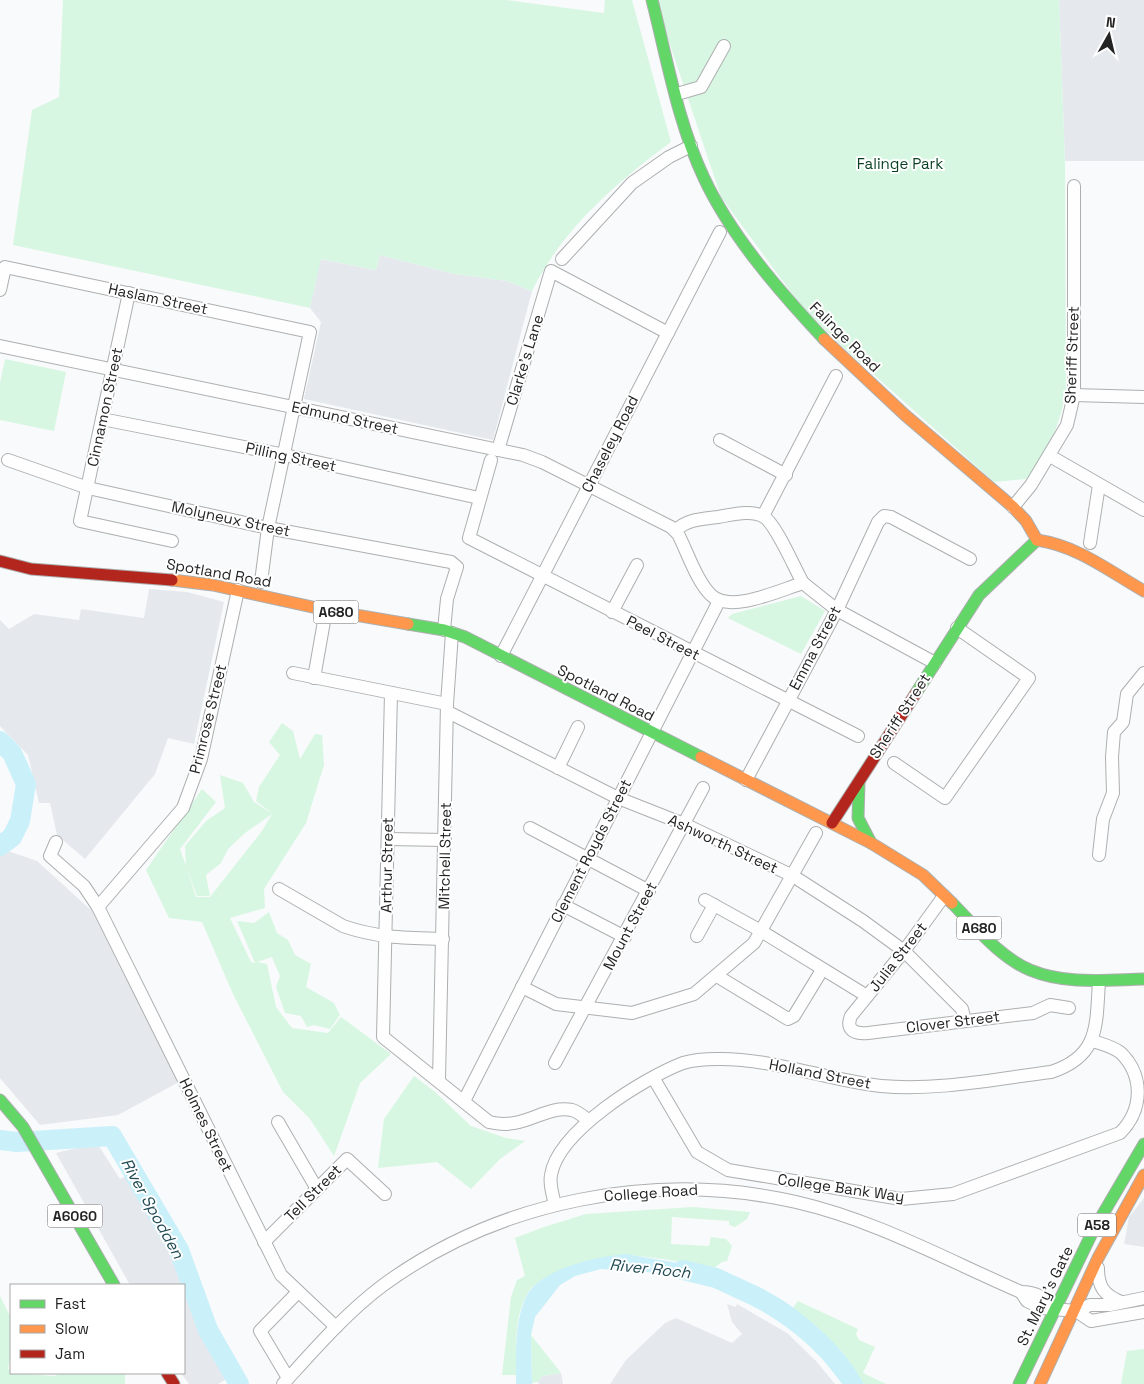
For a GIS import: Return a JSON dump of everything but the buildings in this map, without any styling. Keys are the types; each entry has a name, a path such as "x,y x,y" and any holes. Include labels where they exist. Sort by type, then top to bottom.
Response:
{"main road":[{"name":"Falinge Road","path":"652,0 691,146 714,198 791,305 847,364 1013,507 1026,521 1037,540"},
{"path":"1037,540 1054,540 1084,554 1144,591"},
{"name":"Sheriff Street","path":"832,823 859,778 979,595 1002,571 1037,540"},
{"name":"Spotland Road","path":"0,561 31,569 142,576 238,590 326,610 448,632 501,656 871,843 922,875 1010,958 1028,969 1045,975 1099,981 1144,979"},
{"path":"859,778 858,818 871,843"},
{"name":"A6060","path":"0,1100 23,1127 36,1147 113,1284"},
{"name":"St. Mary's Gate","path":"1019,1384 1114,1193 1144,1144"},
{"name":"St. Mary's Gate","path":"1040,1384 1076,1311 1098,1258 1144,1175"}],"street":[{"path":"677,94 701,87 724,46"},
{"path":"562,259 632,183 669,157 691,146"},
{"name":"Sheriff Street","path":"1013,507 1050,456 1067,425 1074,395 1074,186"},
{"name":"Chaseley Road","path":"501,656 720,232"},
{"name":"Haslam Street","path":"0,290 5,267 310,332 295,408"},
{"name":"Clarke's Lane","path":"469,538 479,498 495,455 551,270 668,333"},
{"name":"Cinnamon Street","path":"129,293 80,521 172,541"},
{"name":"Edmund Street","path":"0,346 295,408 495,455 542,462 675,530"},
{"path":"763,516 836,376"},
{"path":"1074,395 1144,397"},
{"path":"261,582 268,528 295,408"},
{"name":"Pilling Street","path":"102,419 285,455 479,498"},
{"path":"720,440 786,475"},
{"path":"1050,456 1144,510"},
{"name":"Molyneux Street","path":"8,460 88,488 268,528 451,562 457,567 447,599 448,632"},
{"path":"1090,543 1099,485"},
{"path":"803,583 734,603 719,601 707,591 675,530 682,524 702,519 745,514 763,516 771,524 803,583 836,610 935,663"},
{"name":"Emma Street","path":"746,780 836,610 878,522 884,516 892,517 970,559"},
{"name":"Peel Street","path":"469,538 858,736"},
{"path":"612,612 637,565"},
{"name":"Primrose Street","path":"98,907 183,808 201,759 238,590"},
{"name":"Clement Royds Street","path":"464,1101 719,601"},
{"path":"314,678 326,610"},
{"path":"894,763 945,798 1029,678 957,628"},
{"name":"Mitchell Street","path":"439,1080 448,708 448,632"},
{"name":"Ashworth Street","path":"293,673 391,693 448,708 558,768 618,798 684,824 793,876 863,921 904,951 962,1010 965,1021"},
{"path":"1098,855 1103,819 1113,793 1112,757 1114,732 1123,722 1127,694 1144,674"},
{"name":"Arthur Street","path":"391,693 383,1038 439,1080"},
{"path":"558,768 578,727"},
{"name":"Mount Street","path":"555,1063 625,937 703,788"},
{"path":"530,828 649,891"},
{"path":"522,987 556,1004 632,1013 694,994 754,943 816,834"},
{"path":"388,839 445,840"},
{"name":"Holmes Street","path":"56,842 50,856 84,886 98,907 280,1275 336,1327"},
{"path":"279,889 343,926 386,938 443,939"},
{"name":"Julia Street","path":"851,1016 904,951 944,896"},
{"path":"697,936 709,902 761,931 867,996"},
{"path":"563,905 625,937"},
{"path":"717,976 788,1020 794,1016 822,970"},
{"path":"1093,1041 1099,981"},
{"name":"Clover Street","path":"851,1016 849,1027 853,1032 862,1034 1033,1012 1050,1005 1069,1008"},
{"name":"Holland Street","path":"555,1205 550,1184 554,1164 570,1140 588,1120 621,1096 684,1063 718,1059 755,1062 881,1086 928,1087 1051,1072 1067,1067 1093,1041"},
{"name":"College Bank Way","path":"654,1079 698,1152 728,1170 900,1199 954,1194 1120,1133 1128,1125 1138,1107 1143,1080 1122,1053 1093,1041"},
{"path":"439,1080 489,1122 504,1125 523,1122 556,1110 574,1110 588,1120"},
{"path":"278,1122 317,1189"},
{"name":"Tell Street","path":"264,1242 346,1160 385,1194"},
{"name":"College Road","path":"285,1381 336,1327 383,1285 429,1256 497,1223 555,1205 596,1196 669,1190 712,1190 796,1202 876,1228 1021,1292 1031,1292 1042,1296 1056,1308"},
{"path":"1098,1258 1098,1283 1104,1292 1121,1302"},
{"path":"285,1381 260,1331 298,1292"},
{"path":"1076,1311 1090,1305 1144,1298"},
{"path":"1056,1308 1076,1311 1092,1321 1144,1312"}],"shaded area":[{"path":"1059,0 1144,0 1144,161 1065,161"},
{"path":"380,255 455,274 507,281 532,291 493,440 304,399 321,322 310,308 320,259 376,270"},
{"path":"149,589 187,592 224,602 194,744 168,738 155,774 85,859 57,835 50,803 39,803 28,755 0,726 0,620 9,629 34,614 79,620 81,609 144,618"},
{"path":"8,851 37,861 93,912 179,1082 118,1115 40,1125 0,1078 0,855"},
{"path":"97,1143 120,1179 129,1175 166,1235 194,1301 204,1334 227,1379 218,1384 189,1384 182,1374 185,1374 185,1284 129,1284 56,1153"},
{"path":"1144,1198 1144,1247 1124,1244 1129,1217"},
{"path":"727,1304 736,1307 737,1304 787,1333 816,1361 835,1384 610,1384 626,1360 665,1323 676,1318 732,1343 742,1334 732,1322"},
{"path":"561,1373 563,1384 539,1384 538,1382 542,1376"}],"green space":[{"path":"63,0 506,0 604,13 605,0 632,0 671,142 630,174 592,208 559,247 532,291 507,281 455,274 380,255 376,270 321,259 310,308 13,245 32,110 59,97"},
{"name":"Falinge Park","path":"655,0 1059,0 1065,161 1066,393 1052,439 1041,460 1026,479 994,482 844,348 801,306 721,197"},
{"path":"5,359 66,372 54,431 0,420 0,383"},
{"path":"801,596 825,611 801,654 728,618 732,614"},
{"path":"282,723 293,731 300,759 315,734 322,735 324,765 306,823 264,889 265,908 230,918 251,962 255,963 237,921 254,923 269,912 277,933 288,940 295,955 311,964 306,987 334,1003 340,1015 330,1029 314,1025 307,1027 301,1016 285,1013 276,987 280,976 272,957 257,962 267,964 276,1007 292,1028 328,1033 341,1017 391,1054 360,1083 334,1156 310,1119 283,1092 233,994 202,922 169,918 146,870 202,789 216,802 180,849 186,866 185,846 206,821 225,808 220,775 243,783 254,802 273,814 256,801 259,787 280,755 269,742","holes":["272,814 262,831 210,897 196,897 187,869 197,896 210,896 206,875 221,863 228,849 245,833"]},
{"path":"414,1076 435,1092 471,1126 506,1138 525,1141 500,1159 471,1189 437,1162 378,1168 384,1119"},
{"path":"693,1207 750,1212 747,1219 735,1227 729,1225 729,1221 672,1217 671,1244 709,1246 711,1237 726,1239 732,1246 727,1261 722,1262 713,1269 653,1258 616,1256 577,1264 548,1277 532,1288 522,1305 516,1335 516,1375 502,1375 511,1297 517,1280 525,1276 515,1238 586,1214"},
{"path":"0,1296 10,1316 8,1369 10,1370 10,1374 54,1376 60,1374 125,1374 125,1384 0,1384"},
{"path":"798,1301 858,1329 856,1334 859,1340 875,1347 863,1373 886,1384 864,1384 839,1349 793,1308"},
{"path":"531,1335 561,1373 542,1376 538,1382 532,1383"},
{"path":"1144,1349 1144,1384 1121,1384 1127,1351"}],"water":[{"path":"626,1254 713,1269 703,1283 662,1273 601,1269 575,1276 560,1285 535,1317 531,1335 532,1384 516,1384 516,1340 519,1318 526,1297 533,1287 543,1279 570,1266 585,1261"},
{"path":"737,1277 779,1298 804,1315 837,1347 864,1384 842,1384 819,1355 793,1332 732,1295"}],"waterway":[{"name":"River Spodden","path":"0,741 12,753 26,784 20,821 12,837 0,846"},
{"name":"River Spodden","path":"0,1140 17,1142 112,1136 179,1250 208,1330 239,1384"},
{"name":"River Roch","path":"683,1270 716,1278 759,1298"}],"traffic: fast":[{"path":"652,0 680,113 695,157 715,200 758,263 824,339"},
{"path":"916,693 979,595 1037,540"},
{"path":"408,624 444,630 465,637 701,757"},
{"path":"859,782 858,818 871,843"},
{"path":"952,903 998,949 1030,970 1044,975 1072,980 1144,979"},
{"path":"0,1100 23,1127 113,1284"},
{"path":"1019,1384 1093,1231 1144,1144"}],"traffic: slow":[{"path":"824,339 905,415 1013,507 1026,521 1037,540"},
{"path":"1037,540 1052,543 1080,554 1144,591"},
{"path":"172,580 213,585 326,610 408,624"},
{"path":"701,757 871,843 923,875 952,903"},
{"path":"1040,1384 1098,1258 1144,1175"}],"traffic: jam":[{"path":"0,561 31,569 172,580"},
{"path":"832,823 916,693"},
{"path":"168,1374 174,1384"}]}
